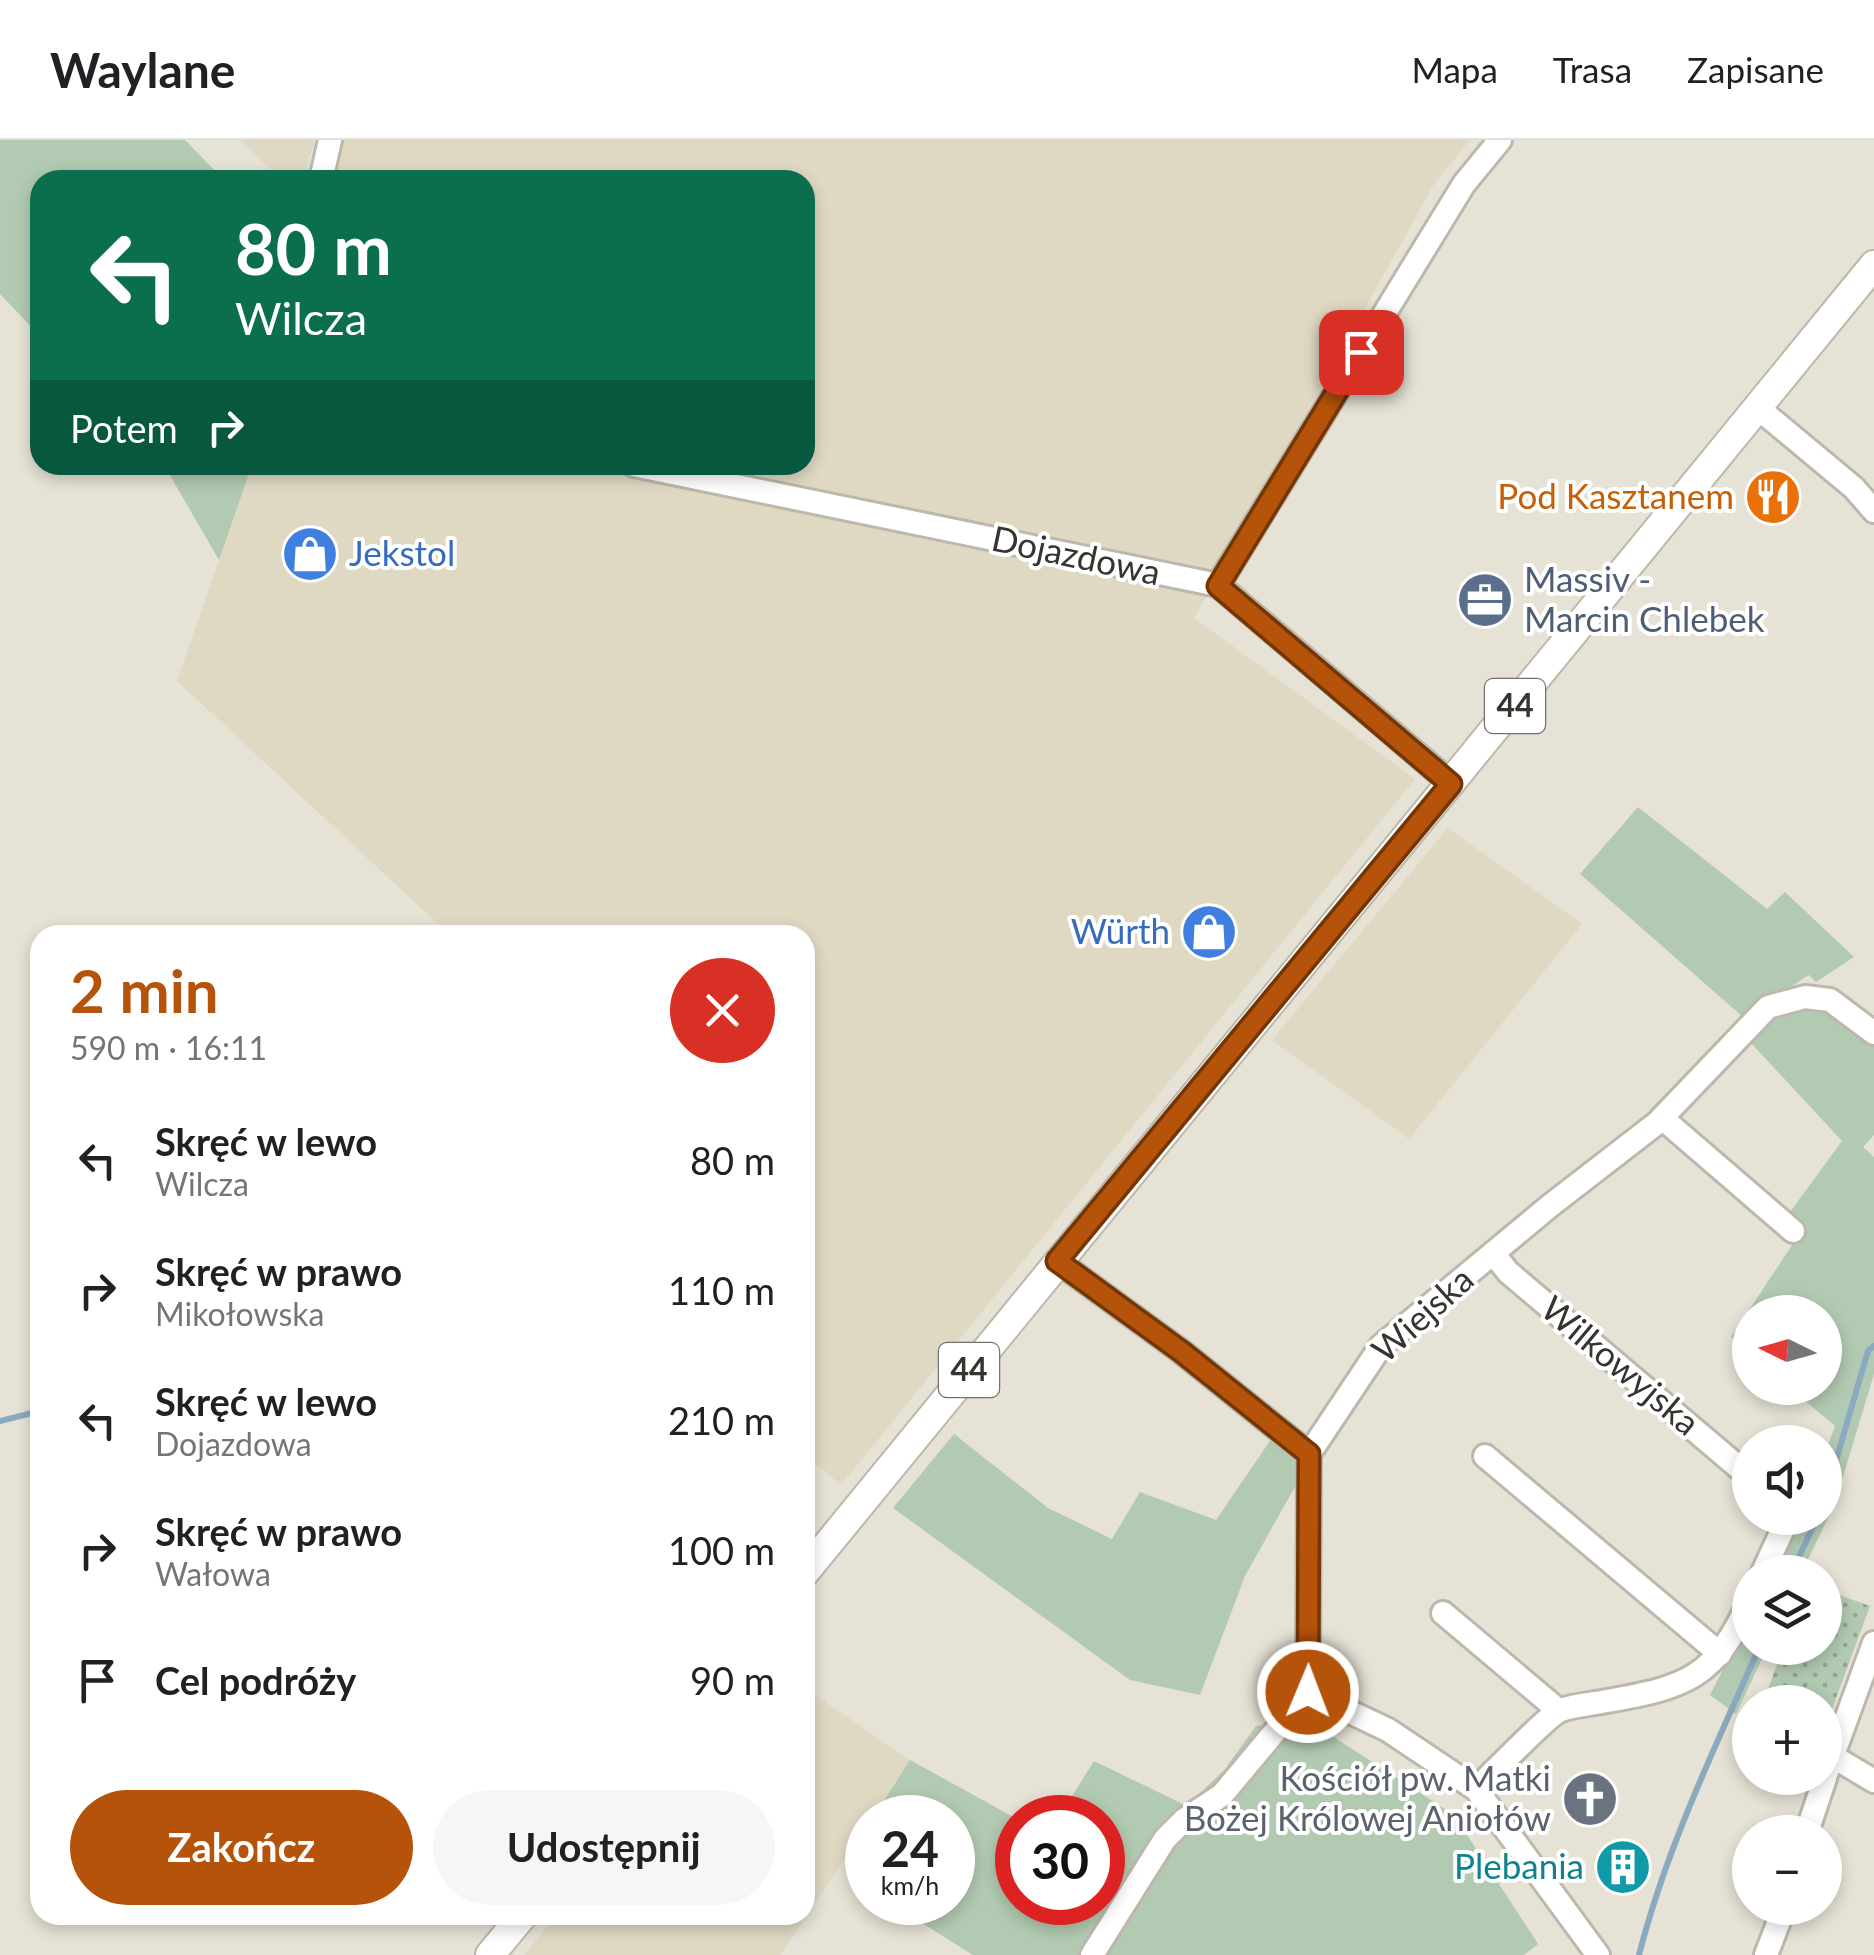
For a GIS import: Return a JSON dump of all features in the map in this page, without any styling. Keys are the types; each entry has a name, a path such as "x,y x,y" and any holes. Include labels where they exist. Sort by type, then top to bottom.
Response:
{"main road":[{"name":"44","path":"815,1560 1874,264"},
{"path":"490,1955 515,1925"}],"street":[{"path":"322,170 330,140"},
{"path":"1218,586 1464,184 1500,140"},
{"path":"1758,408 1854,488 1874,512"},
{"name":"Dojazdowa","path":"682,475 1218,586 1451,784"},
{"name":"Wiejska","path":"1309,1454 1380,1346 1662,1118 1768,1007 1805,997 1830,1000 1874,1033"},
{"path":"1662,1118 1793,1231"},
{"name":"Wilkowyjska","path":"1493,1253 1508,1272 1732,1461"},
{"path":"1057,1261 1182,1352 1309,1454 1308,1692 1222,1795 1165,1838 1092,1955"},
{"path":"1485,1456 1720,1654"},
{"path":"1443,1614 1558,1710"},
{"path":"1476,1788 1558,1710 1665,1691 1684,1682 1720,1654 1732,1637"},
{"path":"1842,1729 1874,1642"},
{"path":"1308,1692 1388,1730 1476,1788 1598,1955"},
{"path":"1842,1773 1874,1780"},
{"path":"1766,1955 1777,1925"}],"shaded area":[{"path":"241,140 315,140 307,170 271,170"},
{"path":"328,140 1470,140 1434,184 1194,618 1415,779 841,1485 815,1463 815,925 439,925 177,681 249,475 815,475 815,170 320,170"},
{"path":"1448,828 1582,924 1409,1139 1272,1040"},
{"path":"815,1695 910,1760 887,1795 845,1795 845,1859 815,1903"},
{"path":"549,1925 800,1925 780,1955 524,1955"}],"green space":[{"path":"0,140 185,140 214,170 30,170 30,326 0,294"},
{"path":"170,475 249,475 219,560"},
{"path":"1638,807 1767,909 1785,892 1854,957 1816,982 1809,975 1743,1017 1580,874"},
{"path":"1800,1006 1826,1006 1874,1042 1874,1135 1863,1147 1874,1157 1874,1374 1842,1480 1842,1425 1834,1425 1810,1405 1842,1405 1842,1295 1759,1295 1803,1229 1787,1216 1842,1141 1751,1043 1775,1013"},
{"path":"954,1434 1048,1508 1112,1539 1140,1492 1216,1520 1274,1435 1296,1460 1297,1483 1245,1576 1200,1695 1130,1680 893,1508"},
{"path":"1791,1535 1820,1535 1810,1555 1781,1555"},
{"path":"1842,1596 1870,1606 1841,1685 1769,1685 1777,1665 1842,1665"},
{"path":"1732,1652 1732,1665 1759,1665 1750,1685 1732,1685 1732,1711 1710,1695"},
{"path":"1306,1719 1454,1815 1538,1944 1524,1955 973,1955 925,1925 975,1925 975,1796 995,1807 995,1925 1125,1925 1125,1795 1073,1795 1094,1761 1187,1806 1225,1769 1256,1726"},
{"path":"910,1760 973,1795 888,1795"}],"waterway":[{"path":"1842,1440 1868,1351 1874,1346"},
{"path":"0,1421 30,1414"},
{"path":"1800,1555 1809,1535"},
{"path":"1639,1955 1677,1837 1751,1665"}],"place":[{"name":"Pod Kasztanem","path":"1773,497"},
{"name":"Jekstol","path":"310,554"},
{"name":"Massiv - Marcin Chlebek","path":"1485,600"},
{"name":"Würth","path":"1209,932"},
{"name":"Kościół pw. Matki Bożej Królowej Aniołów","path":"1590,1799"},
{"name":"Plebania","path":"1623,1867"}],"route":[{"path":"1308,1692 1309,1454 1182,1352 1057,1261 1451,784 1218,586 1361,352"}]}
